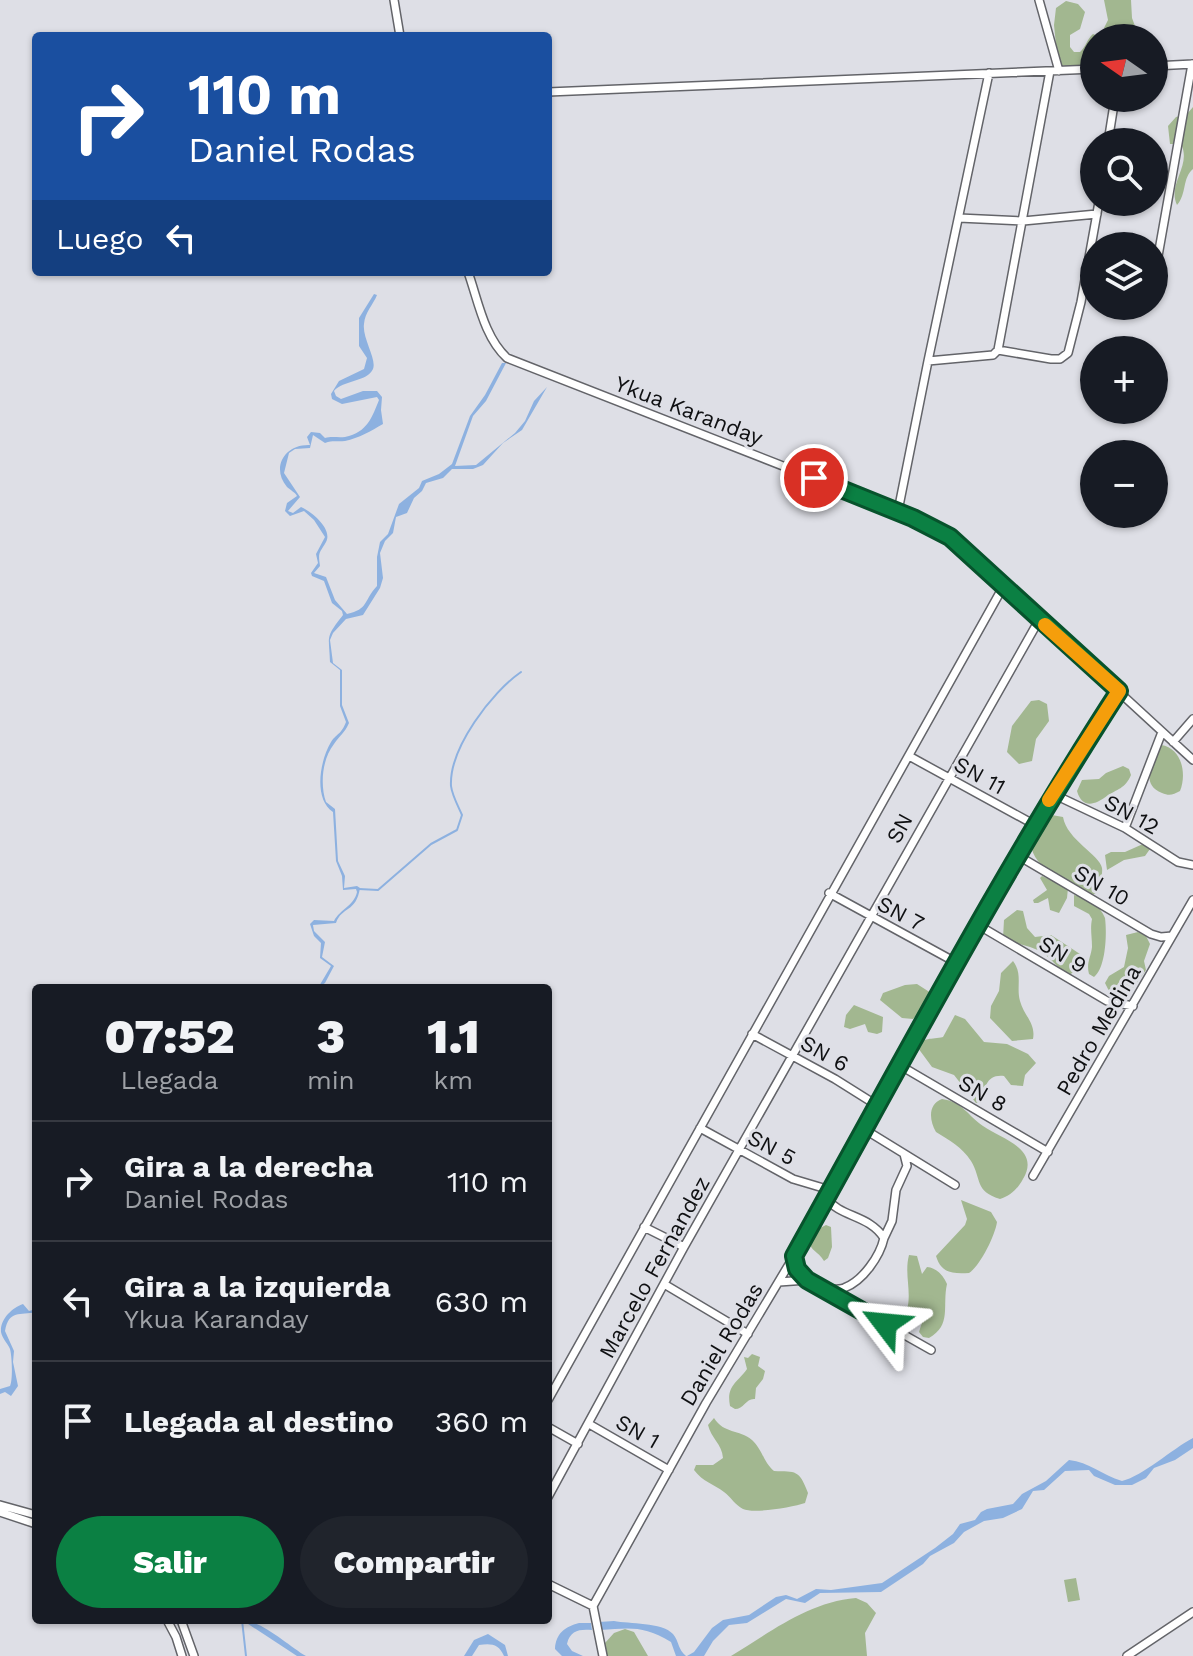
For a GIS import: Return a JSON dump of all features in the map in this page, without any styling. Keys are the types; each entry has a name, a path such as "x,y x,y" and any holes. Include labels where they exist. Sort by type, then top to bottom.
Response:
{"street":[{"path":"394,0 399,32"},
{"path":"928,361 987,356 998,350 1055,71 1039,0"},
{"path":"1162,232 1192,64 1168,65"},
{"path":"552,92 1080,70"},
{"path":"898,511 989,73"},
{"path":"959,218 1023,221 1080,216"},
{"path":"998,350 1051,359 1060,359 1068,353 1097,216"},
{"name":"Ykua Karanday","path":"469,276 489,332 496,347 507,358 898,511 950,537 1193,760"},
{"path":"552,1393 1003,587"},
{"name":"SN","path":"792,1055 1039,620"},
{"name":"Daniel Rodas","path":"594,1604 794,1256 1017,855 1119,691"},
{"path":"1173,742 1193,719"},
{"path":"1125,828 1162,732"},
{"name":"SN 11","path":"909,756 1035,825"},
{"name":"SN 12","path":"1053,794 1125,828 1178,862 1193,865"},
{"name":"SN 10","path":"1017,855 1151,934 1172,936"},
{"name":"SN 7","path":"829,893 957,963"},
{"name":"Pedro Medina","path":"1033,1176 1193,900"},
{"name":"SN 9","path":"978,925 1107,1001 1133,1006"},
{"name":"SN 6","path":"752,1034 878,1106"},
{"name":"Marcelo Fernandez","path":"552,1490 792,1055"},
{"name":"SN 8","path":"901,1066 1048,1152"},
{"name":"SN 5","path":"700,1128 793,1179 828,1194 839,1209 869,1222 884,1238"},
{"path":"864,1129 955,1185"},
{"path":"823,1289 841,1289 852,1283 873,1262 892,1221 896,1190 907,1166 904,1154"},
{"path":"644,1227 684,1247"},
{"path":"794,1256 797,1269 807,1280 931,1350"},
{"path":"779,1282 807,1280"},
{"path":"664,1284 748,1334"},
{"name":"SN 1","path":"589,1424 669,1470"},
{"path":"552,1429 578,1444"},
{"path":"0,1505 32,1514"},
{"path":"0,1512 32,1523"},
{"path":"552,1586 594,1604 603,1656"},
{"path":"1127,1656 1193,1612"},
{"path":"169,1624 182,1656"},
{"path":"183,1624 194,1656"}],"green space":[{"path":"1104,0 1131,0 1134,24 1106,24"},
{"path":"1066,1 1078,4 1085,12 1080,29 1070,35 1070,47 1074,52 1080,52 1080,67 1058,65 1054,25 1056,8"},
{"path":"1193,107 1193,169 1177,205 1175,189 1184,152 1181,144 1170,144 1168,126"},
{"path":"1039,700 1047,704 1049,721 1036,739 1032,761 1019,764 1007,752 1012,726 1031,701"},
{"path":"1161,745 1174,751 1183,770 1180,791 1169,795 1155,789 1149,778 1151,765"},
{"path":"1123,766 1129,769 1131,775 1123,786 1094,803 1082,801 1077,791 1082,780 1099,779"},
{"path":"1046,814 1063,817 1070,833 1100,863 1102,874 1097,893 1092,895 1048,870 1033,853 1031,842"},
{"path":"1143,844 1150,849 1145,856 1124,860 1107,870 1105,855 1125,852"},
{"path":"1042,876 1068,888 1067,898 1059,913 1050,910 1048,898 1034,903 1033,900 1047,890 1040,878"},
{"path":"1074,895 1092,903 1105,918 1103,958 1094,977 1089,974 1088,967 1092,919 1074,906"},
{"path":"1017,910 1023,911 1027,928 1035,937 1051,935 1080,954 1080,964 1074,971 1069,975 1042,952 1003,938 1004,920"},
{"path":"1138,932 1146,936 1150,944 1144,961 1146,970 1121,999 1110,993 1105,983 1109,976 1124,967 1128,948 1126,935"},
{"path":"1013,961 1018,971 1020,1001 1031,1024 1033,1039 1012,1041 990,1018 1001,973"},
{"path":"917,984 931,993 927,1005 913,1019 902,1018 880,1000 883,993"},
{"path":"854,1005 883,1017 882,1032 868,1032 865,1024 850,1029 844,1027 846,1015"},
{"path":"955,1015 965,1019 984,1042 1007,1044 1028,1054 1036,1063 1025,1075 1023,1086 1011,1085 1004,1076 993,1077 987,1083 981,1102 976,1103 954,1075 932,1067 918,1048 925,1040 943,1037"},
{"path":"942,1099 960,1106 983,1126 1023,1152 1027,1169 1011,1194 1000,1199 986,1192 967,1156 936,1132 931,1113 937,1101"},
{"path":"961,1200 991,1212 997,1222 986,1250 969,1273 948,1271 936,1256 965,1225 967,1219"},
{"path":"826,1225 831,1227 832,1247 824,1261 810,1243 812,1232"},
{"path":"909,1255 917,1256 922,1274 927,1267 934,1269 947,1284 941,1327 929,1338 919,1332 924,1316 907,1310"},
{"path":"752,1354 760,1357 758,1366 765,1371 763,1379 756,1388 755,1399 735,1409 730,1406 730,1394 733,1385 747,1369 744,1357"},
{"path":"714,1418 722,1427 752,1440 774,1471 796,1473 808,1493 805,1503 764,1510 743,1509 697,1474 694,1470 696,1465 713,1465 723,1458 708,1425"},
{"path":"1076,1578 1080,1600 1068,1602 1064,1580"},
{"path":"856,1598 867,1603 876,1613 865,1633 867,1656 731,1656 806,1612 822,1605"},
{"path":"625,1629 634,1632 648,1656 607,1656 605,1643 614,1633"}],"water":[{"path":"374,294 377,295 364,324 373,369 366,376 334,391 341,399 363,391 377,391 382,397 383,424 345,441 325,443 313,435 310,448 295,449 289,453 284,473 300,497 288,511 293,513 301,507 306,509 327,532 319,555 320,566 314,573 326,577 335,600 347,614 362,607 377,586 380,542 388,534 399,504 419,488 422,481 452,464 470,416 502,363 506,363 486,401 473,416 455,466 476,465 515,433 525,421 534,401 547,387 522,430 503,443 483,465 473,469 452,469 443,478 426,483 407,513 396,517 393,533 380,553 383,578 380,588 363,615 346,619 330,640 333,663 342,670 342,705 349,723 327,757 323,788 326,802 335,809 338,861 345,876 344,888 360,888 355,902 336,923 313,925 314,931 325,942 322,957 334,966 325,983 320,984 331,966 320,958 321,943 314,936 310,924 314,920 334,921 353,901 357,892 356,889 343,890 336,861 333,812 323,798 320,779 327,750 346,722 340,706 340,670 330,662 329,641 331,633 343,615 332,603 324,581 311,573 318,563 316,554 325,537 304,511 290,516 285,511 287,503 297,496 282,480 280,465 283,458 293,448 310,445 307,437 311,432 320,433 325,438 345,437 359,432 371,418 379,400 377,397 342,404 332,399 331,394 339,381 364,369 367,358 359,346 359,318"},
{"path":"23,1304 32,1312 12,1316 5,1331 14,1351 18,1386 11,1396 5,1392 0,1394 0,1389 10,1386 12,1374 10,1349 1,1327 15,1308"},
{"path":"1193,1438 1193,1448 1175,1460 1154,1468 1146,1478 1132,1485 1115,1485 1094,1476 1089,1470 1065,1471 1044,1490 1033,1491 1022,1509 1003,1518 984,1521 964,1532 954,1543 930,1556 881,1592 820,1593 805,1603 786,1599 747,1623 729,1625 713,1641 704,1656 687,1656 723,1620 749,1615 776,1597 786,1595 797,1599 816,1589 882,1583 935,1548 960,1524 975,1520 987,1509 1013,1504 1069,1460 1122,1481 1139,1474"},
{"path":"599,1622 653,1625 668,1630 686,1656 676,1656 671,1642 644,1630 600,1630"},
{"path":"579,1623 591,1623 592,1630 576,1631 567,1644 572,1651 583,1656 562,1656 555,1649 559,1635"},
{"path":"248,1624 266,1629 306,1656 297,1656"},
{"path":"488,1634 505,1645 508,1656 504,1656 494,1645 487,1644 479,1645 472,1656 464,1656 474,1640"}],"waterway":[{"path":"359,889 378,890 431,844 457,830 462,815 451,786 457,755 474,722 521,672"},
{"path":"242,1624 246,1656"}],"slow traffic":[{"path":"1045,625 1119,691 1049,800"}],"route":[{"path":"814,478 913,518 950,537 1119,691 1005,875 794,1256 797,1269 807,1280 885,1324"}]}
